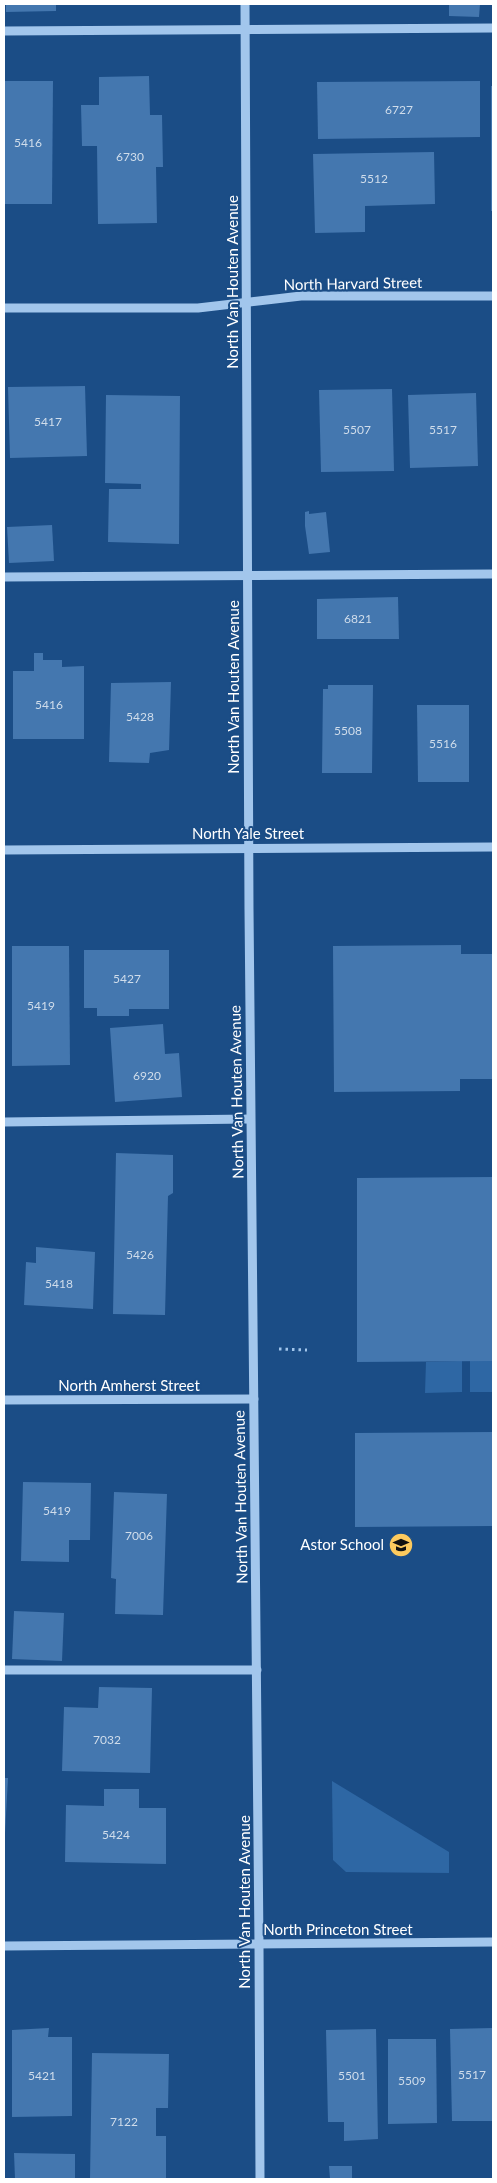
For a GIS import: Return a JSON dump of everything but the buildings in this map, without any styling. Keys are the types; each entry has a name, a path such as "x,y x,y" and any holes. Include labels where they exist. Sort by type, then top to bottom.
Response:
{"street":[{"name":"North Van Houten Avenue","path":"245,4 248,848 257,1670 260,2179"},
{"path":"4,31 493,28"},
{"name":"North Harvard Street","path":"4,308 198,308 301,296 493,296"},
{"path":"4,577 493,574"},
{"name":"North Yale Street","path":"4,850 493,847"},
{"path":"4,1122 250,1119"},
{"name":"North Amherst Street","path":"4,1400 254,1399"},
{"path":"4,1670 257,1670"},
{"name":"North Princeton Street","path":"4,1946 493,1942"}],"shaded area":[{"path":"462,1361 462,1392 425,1393 426,1362"},
{"path":"470,1361 493,1361 493,1392 470,1392"},
{"path":"332,1781 449,1852 449,1873 346,1872 333,1860"}],"place":[{"name":"Astor School","path":"401,1545"}]}
